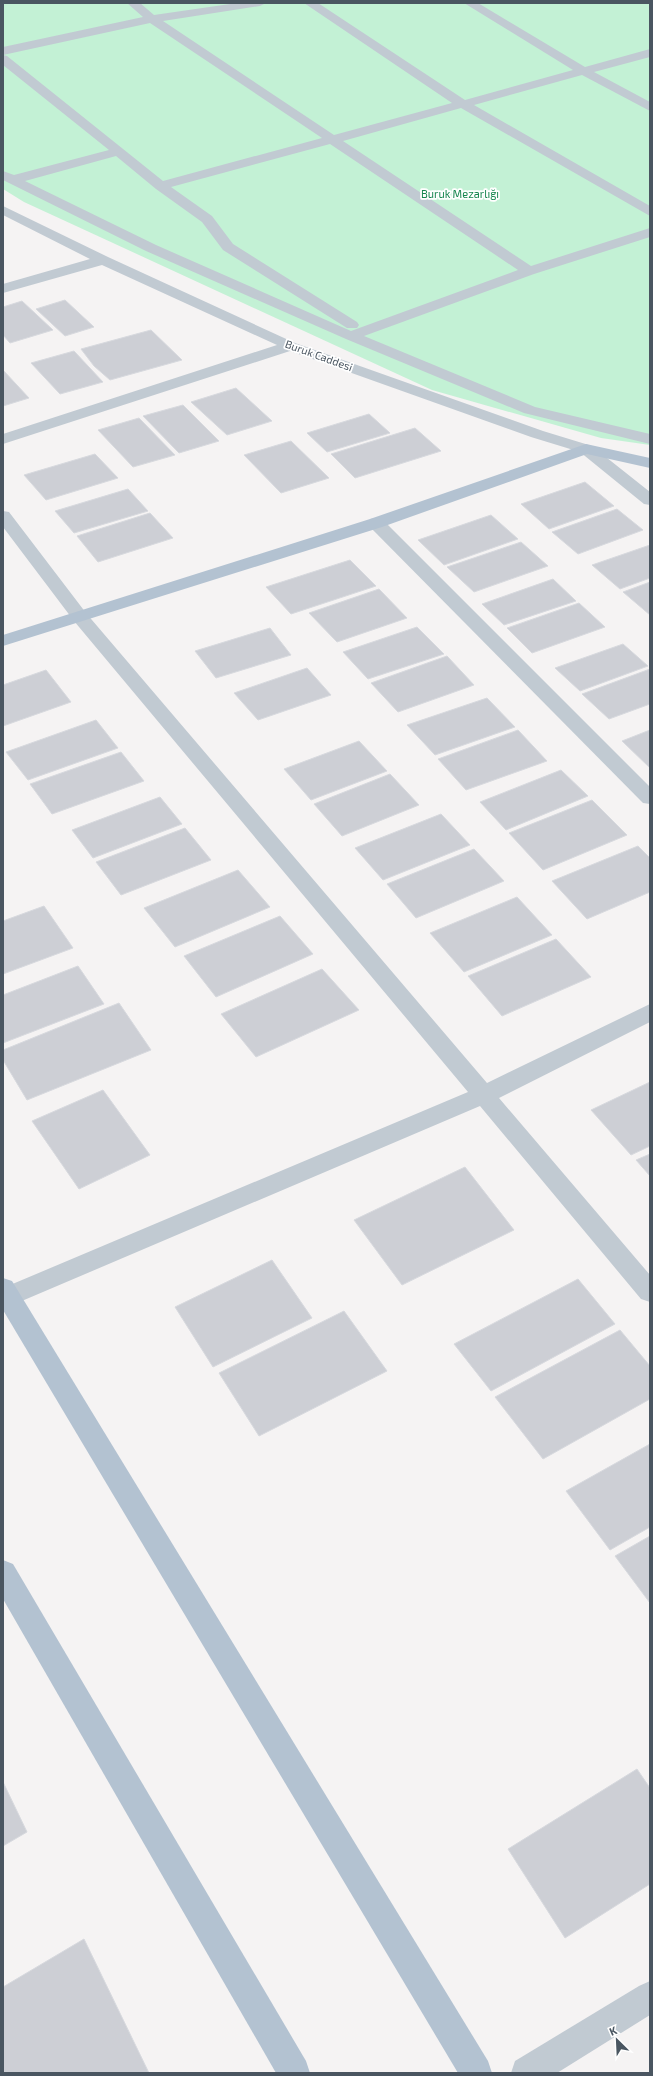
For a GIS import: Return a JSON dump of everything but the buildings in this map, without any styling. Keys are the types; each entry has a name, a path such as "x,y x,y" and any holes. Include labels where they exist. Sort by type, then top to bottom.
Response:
{"main road":[{"name":"Buruk Caddesi","path":"586,449 650,463"},
{"path":"3,641 376,523 586,449"},
{"path":"5,1295 476,2073"},
{"path":"3,1573 294,2073"}],"street":[{"path":"133,3 152,19 529,271"},
{"path":"3,51 152,19 260,3"},
{"path":"310,3 462,104 650,212"},
{"path":"470,3 582,71 650,107"},
{"path":"161,186 650,53"},
{"path":"3,59 161,186 207,219 228,246 357,334"},
{"path":"7,177 118,152"},
{"path":"7,177 151,248 357,334 530,410 650,438"},
{"name":"Buruk Caddesi","path":"3,210 103,260 290,346 530,431 586,449"},
{"path":"357,334 529,271 650,232"},
{"path":"3,289 103,260"},
{"path":"3,439 290,346"},
{"path":"586,449 650,500"},
{"path":"3,516 80,617 650,1292"},
{"path":"376,523 650,798"},
{"path":"5,1295 484,1095 650,1012"},
{"path":"527,2073 650,1997"}],"green space":[{"name":"Buruk Mezarlığı","path":"3,3 650,3 650,445 601,438 432,390 24,202 3,189"}]}
